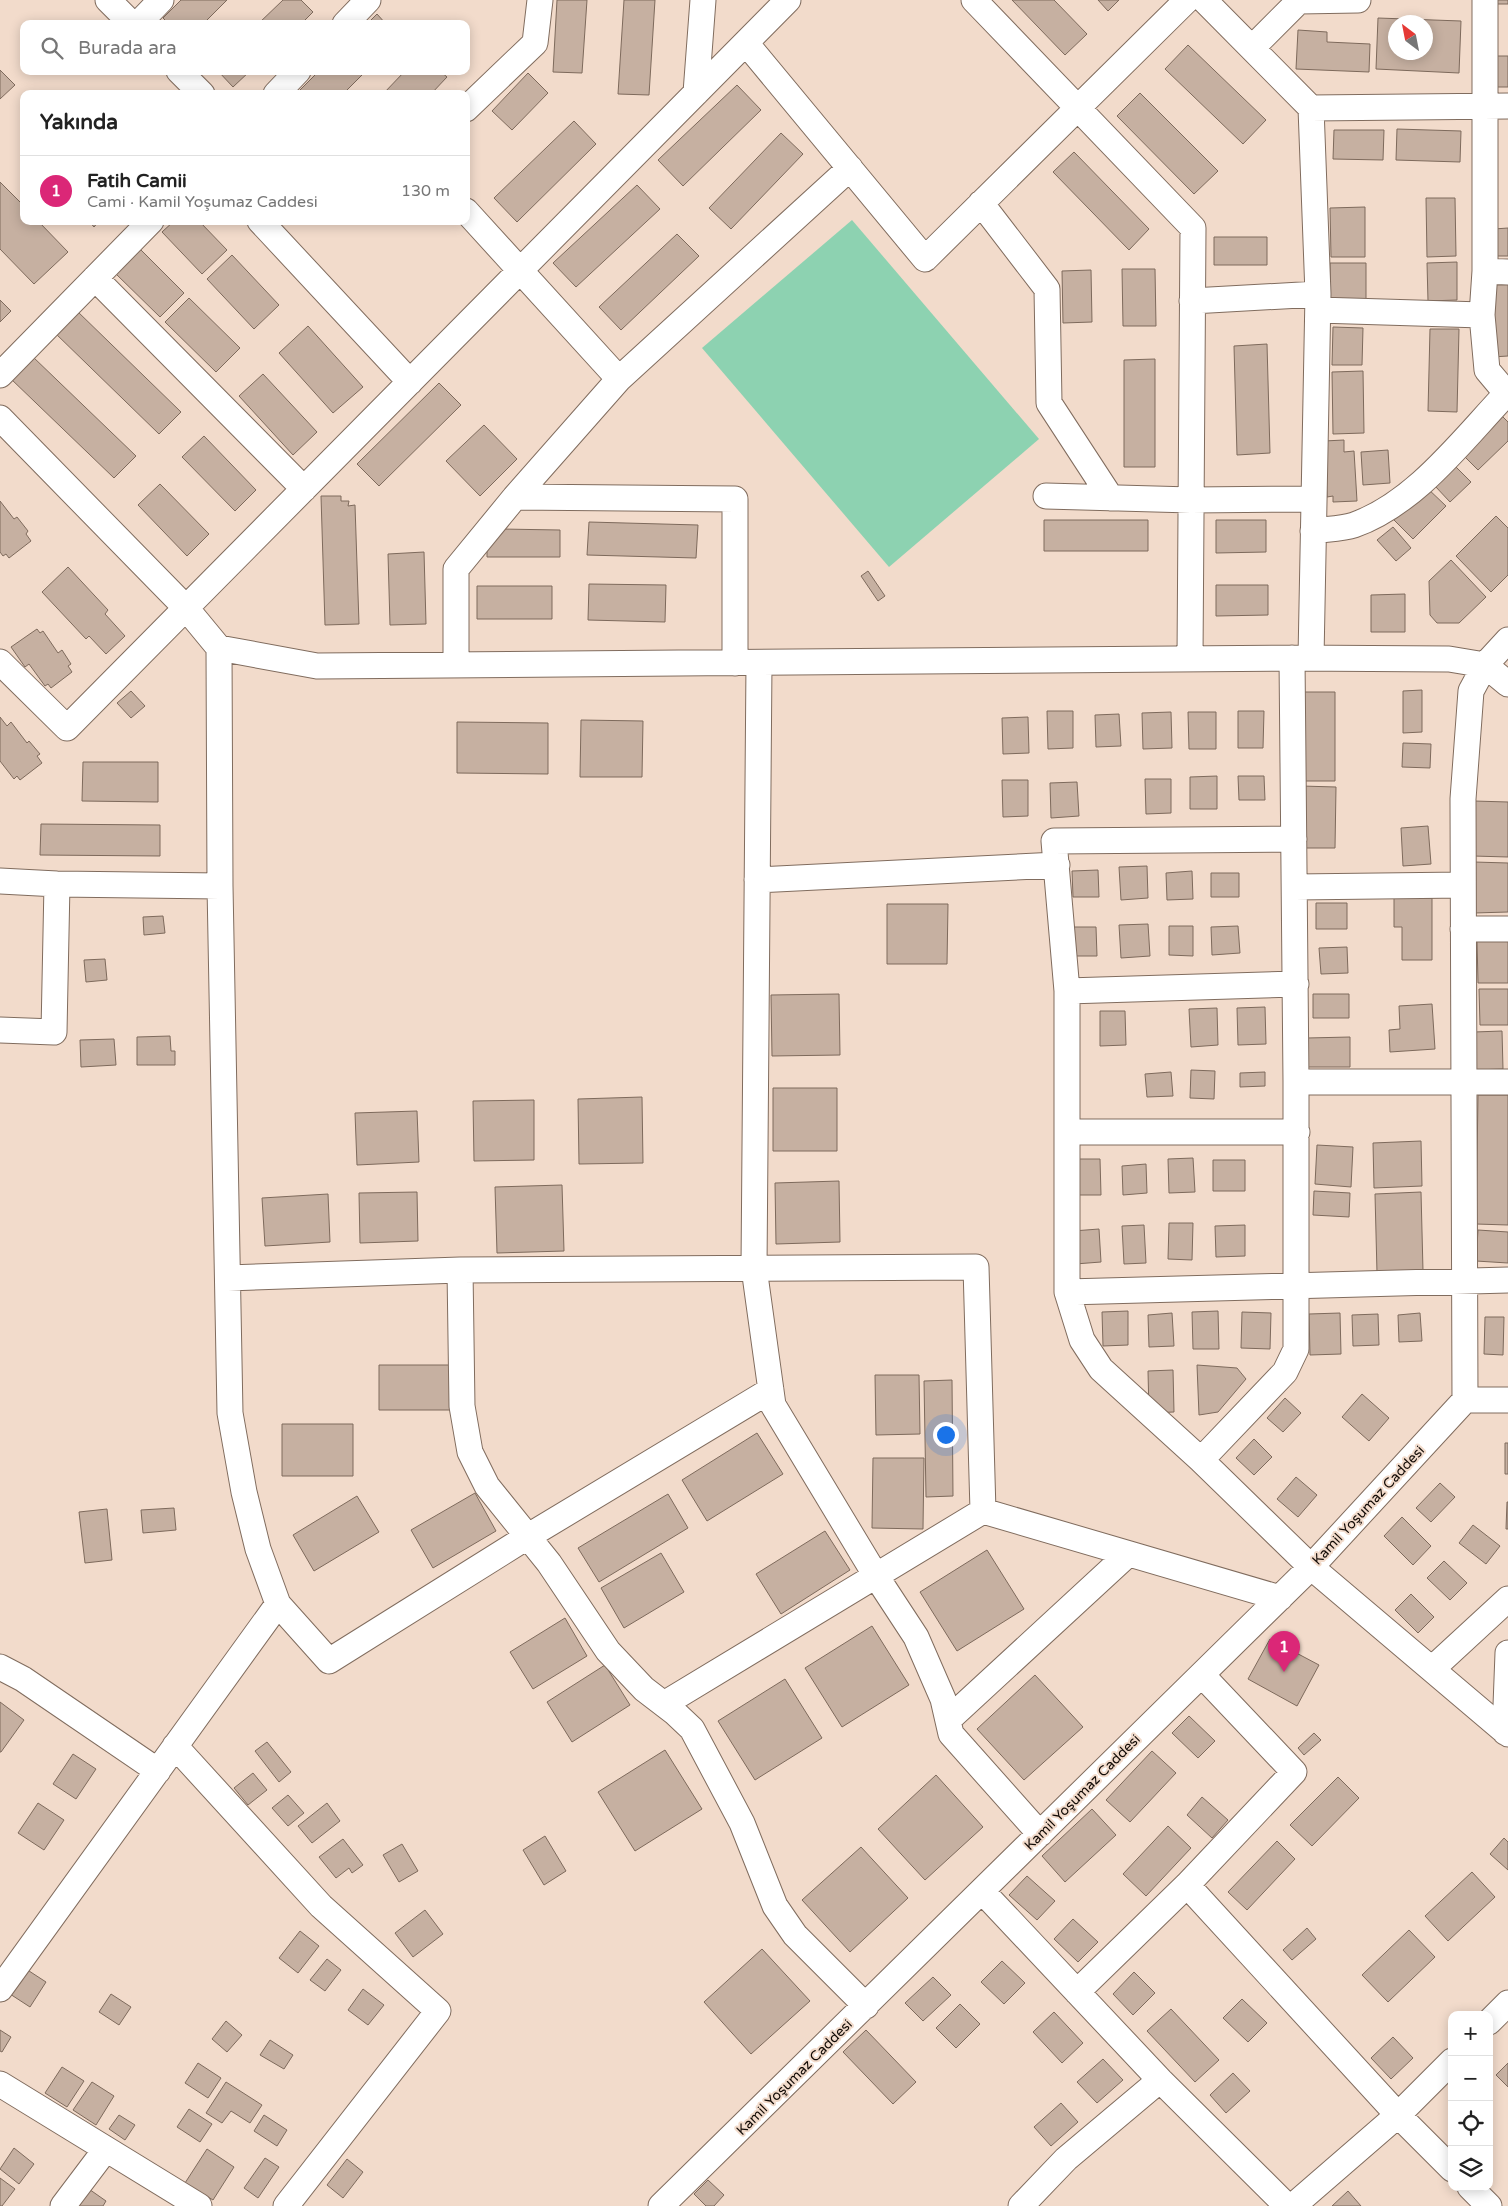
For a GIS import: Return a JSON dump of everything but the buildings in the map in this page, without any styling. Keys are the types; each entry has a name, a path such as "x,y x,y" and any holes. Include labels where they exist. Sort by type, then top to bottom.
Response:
{"street":[{"path":"108,0 128,20"},
{"path":"142,20 161,0"},
{"path":"349,20 368,0"},
{"path":"470,105 535,43 540,0"},
{"path":"696,93 704,0"},
{"path":"0,662 67,728 788,0"},
{"path":"974,0 1193,228 1190,658"},
{"path":"746,43 925,259 1187,0"},
{"path":"1201,1460 1285,1372 1296,1349 1297,1132 1294,839 1302,658 1313,530 1318,302 1311,108 1204,0"},
{"path":"1252,48 1299,1 1358,0"},
{"path":"1313,530 1354,525 1389,507 1420,484 1507,394 1487,370 1482,315 1496,271 1496,106 1486,0"},
{"path":"183,75 198,90"},
{"path":"280,90 294,75"},
{"path":"1311,108 1496,106"},
{"path":"456,665 456,569 515,497 620,379 850,168"},
{"path":"981,204 1047,288 1049,403 1111,498"},
{"path":"470,215 620,379"},
{"path":"0,375 147,225"},
{"path":"264,225 410,382"},
{"path":"95,278 304,489"},
{"path":"1192,301 1318,302 1482,315"},
{"path":"0,418 186,608 219,648 220,886 230,1413 244,1492 258,1549 278,1604 329,1662 527,1536 771,1390"},
{"path":"1046,496 1191,500 1314,499"},
{"path":"515,497 735,498 747,663 757,880 754,1268 773,1404 876,1576 916,1637 943,1699 951,1734 1040,1834"},
{"path":"1508,640 1485,665 1471,691 1463,799 1466,1400 1508,1400"},
{"path":"219,648 317,666 1190,658 1449,659 1485,665 1508,684"},
{"path":"1294,839 1054,841 1068,991 1067,1292 1082,1340 1101,1370 1201,1460 1311,1567 1506,1733"},
{"path":"757,880 1056,865"},
{"path":"0,881 57,884 220,886"},
{"path":"0,1030 54,1032 57,884"},
{"path":"1295,887 1463,885"},
{"path":"1463,929 1508,929"},
{"path":"1068,991 1296,984"},
{"path":"1296,1082 1508,1082"},
{"path":"1067,1132 1297,1132"},
{"path":"228,1278 460,1270 976,1267 983,1511"},
{"path":"460,1270 462,1406 470,1452 486,1486 549,1563 608,1651 644,1690 664,1704 692,1729 742,1823 775,1906 795,1935 866,2006"},
{"path":"1067,1292 1508,1280"},
{"name":"Kamil Yoşumaz Caddesi","path":"661,2206 1311,1567 1466,1400"},
{"path":"664,1704 983,1511 1280,1598"},
{"path":"948,1720 1128,1554"},
{"path":"1432,1669 1508,1599"},
{"path":"0,1989 278,1604"},
{"path":"1506,1733 1508,1653"},
{"path":"0,1667 23,1679 158,1771"},
{"path":"1077,1992 1187,1885 1294,1772 1202,1675"},
{"path":"175,1746 321,1906 438,2011 286,2206"},
{"path":"1187,1885 1398,2115 1448,2165"},
{"path":"982,1891 1160,2080 1287,2206"},
{"path":"1493,2018 1508,2003"},
{"path":"1293,2206 1398,2115 1448,2064"},
{"path":"1021,2206 1066,2159 1160,2080"},
{"path":"0,2084 199,2206"},
{"path":"63,2206 106,2149"},
{"path":"1474,2191 1489,2206"}],"green space":[{"path":"852,220 1039,439 889,567 702,348"}],"place":[{"name":"Fatih Camii","path":"1284,1672"}]}
